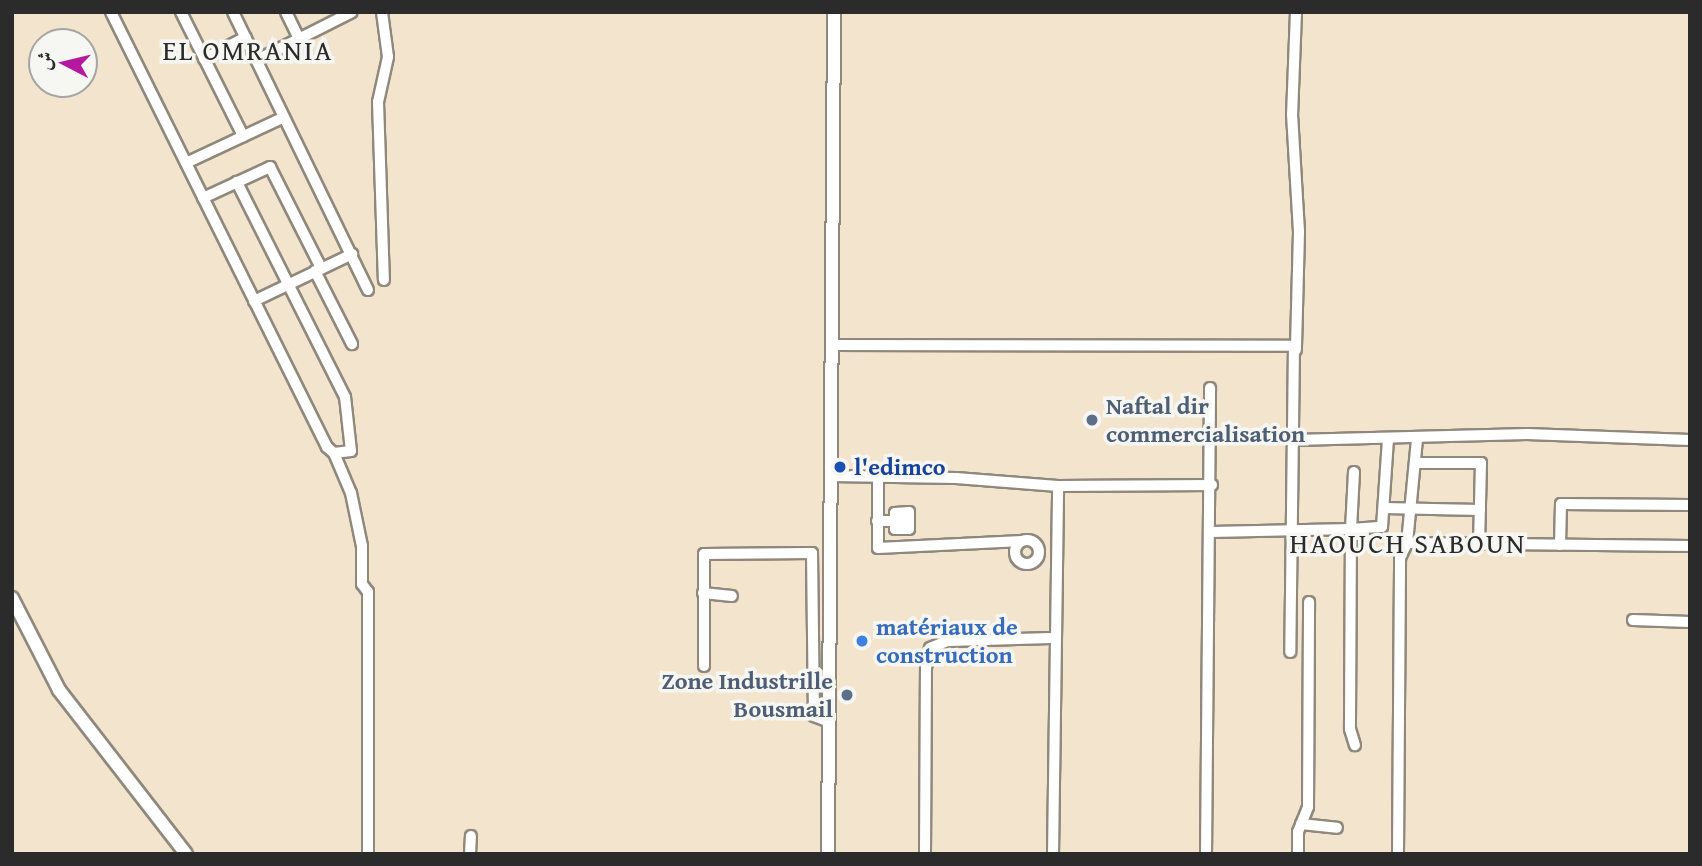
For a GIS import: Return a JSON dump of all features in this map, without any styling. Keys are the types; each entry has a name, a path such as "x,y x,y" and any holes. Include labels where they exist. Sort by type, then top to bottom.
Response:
{"main road":[{"path":"828,854 834,345 834,12"},
{"path":"12,598 59,690 186,854"}],"street":[{"path":"110,12 254,301 334,453 351,493 362,546 362,584 368,592 368,854"},
{"path":"181,12 243,136"},
{"path":"233,12 368,290"},
{"path":"286,12 299,38"},
{"path":"257,60 335,16 352,12"},
{"path":"382,12 388,57 378,102 384,279"},
{"path":"1290,652 1299,232 1292,114 1296,12"},
{"path":"204,59 246,37"},
{"path":"186,163 285,117"},
{"path":"203,198 270,167 352,344"},
{"path":"237,182 345,397 351,451 334,453"},
{"path":"254,301 352,254"},
{"path":"834,345 1288,343 1296,349"},
{"path":"1206,854 1212,485 1210,388"},
{"path":"1294,440 1417,439 1527,434 1690,440"},
{"path":"1211,532 1382,527 1388,439"},
{"path":"1398,854 1400,558 1408,542 1417,439"},
{"path":"1415,463 1481,463 1479,544"},
{"path":"1354,472 1351,529 1350,729 1354,745"},
{"path":"878,476 878,548 1022,541"},
{"path":"832,477 878,476 1058,486 1212,485"},
{"path":"1053,854 1058,486"},
{"path":"1560,545 1561,504 1690,505"},
{"path":"1384,508 1410,511 1480,510"},
{"path":"877,522 895,521 895,529 908,529 909,521"},
{"path":"1408,542 1690,546"},
{"path":"704,666 703,593 706,552 812,553 814,716 830,722"},
{"path":"703,593 732,596"},
{"path":"1298,854 1301,824 1308,807 1309,602"},
{"path":"1633,620 1690,622"},
{"path":"925,854 926,668 930,648 947,641 1054,638"},
{"path":"1301,824 1337,828"},
{"path":"470,854 471,836"}],"place":[{"name":"Naftal dir commercialisation","path":"1092,420"},
{"name":"l'edimco","path":"840,467"},
{"name":"matériaux de construction","path":"862,641"},
{"name":"Zone Industrille Bousmail","path":"847,695"}],"district":[{"name":"EL OMRANIA","path":"248,50"},
{"name":"HAOUCH SABOUN","path":"1408,543"}]}
